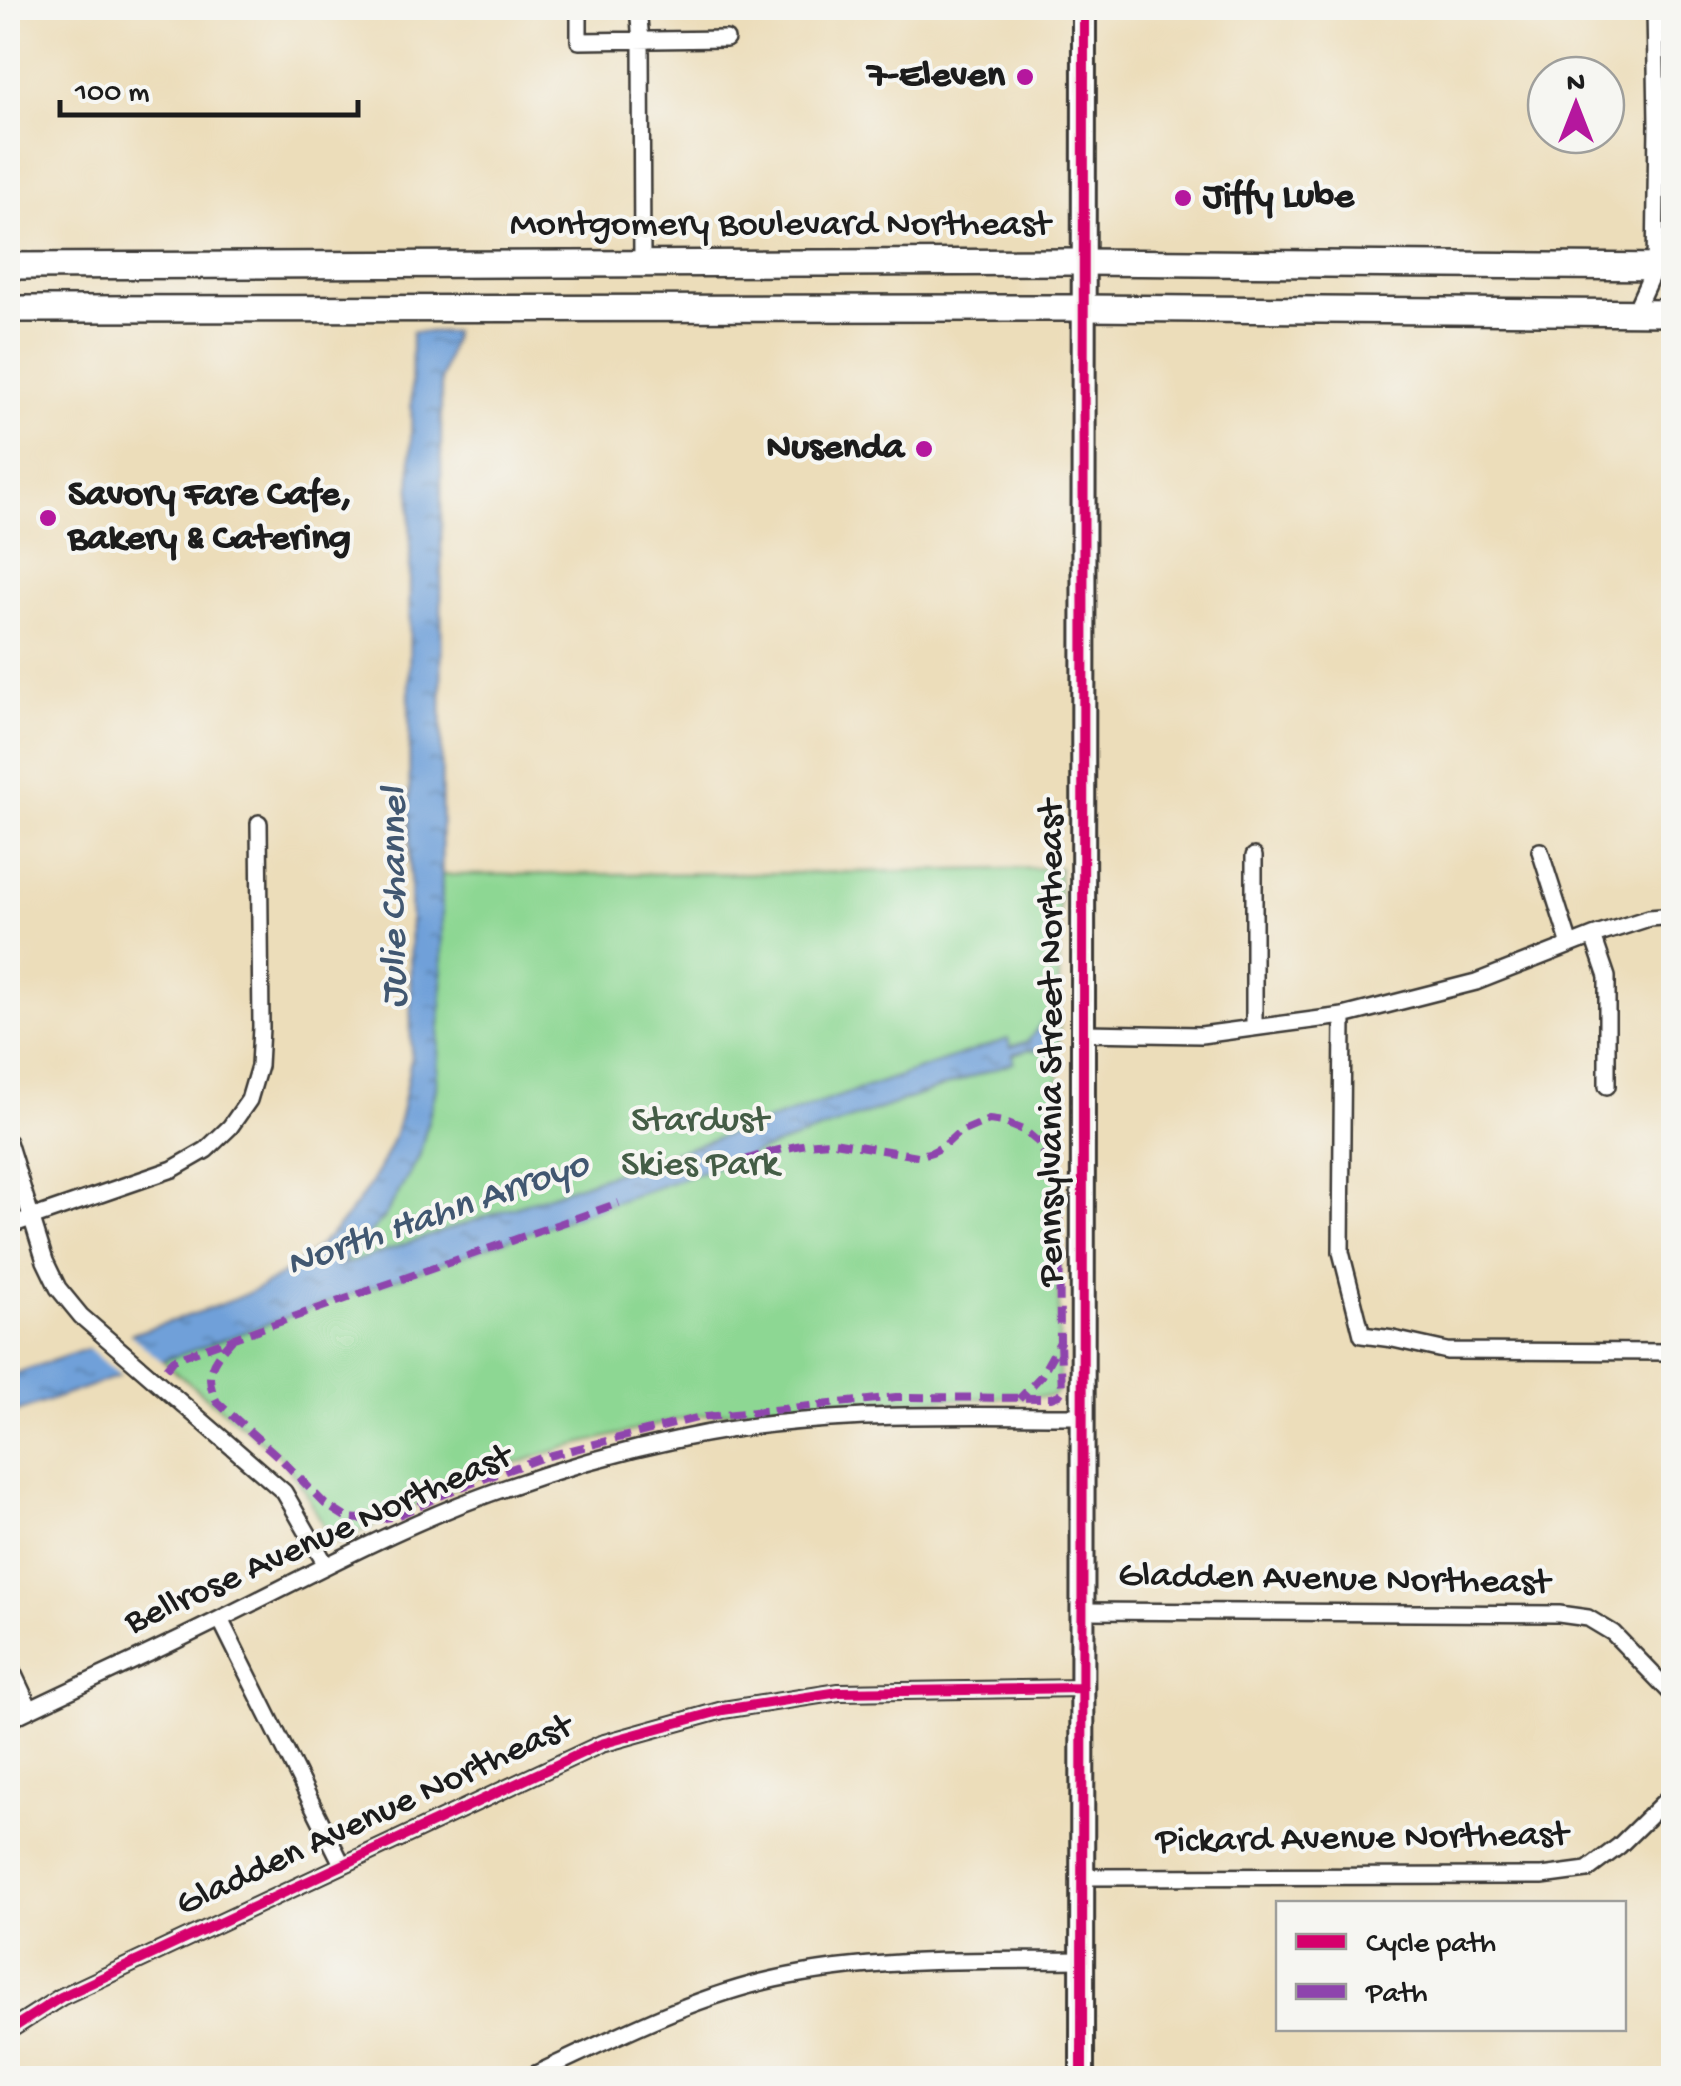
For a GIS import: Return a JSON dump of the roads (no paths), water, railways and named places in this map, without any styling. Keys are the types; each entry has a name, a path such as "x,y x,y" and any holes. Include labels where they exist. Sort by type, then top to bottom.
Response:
{"main road":[{"name":"Montgomery Boulevard Northeast","path":"8,266 1082,262 1664,267"},
{"path":"8,309 1083,308 1674,314"}],"street":[{"path":"579,8 579,41 726,39"},
{"path":"638,8 642,264"},
{"name":"Pennsylvania Street Northeast","path":"1082,2078 1084,8"},
{"path":"1634,313 1664,267 1665,124 1655,8"},
{"path":"8,1226 173,1169 206,1150 230,1127 249,1100 259,1066 261,1026 259,823"},
{"path":"1540,851 1570,946"},
{"path":"1254,856 1254,1028"},
{"path":"1083,1032 1200,1034 1342,1016 1476,982 1593,936 1649,918 1674,916"},
{"path":"1593,936 1607,976 1607,1086"},
{"path":"1342,1016 1341,1252 1362,1335 1393,1338 1447,1352 1674,1352"},
{"path":"8,1142 45,1261 58,1288 81,1316 284,1492 326,1565"},
{"name":"Bellrose Avenue Northeast","path":"8,1720 326,1565 459,1505 586,1462 684,1438 848,1416 1083,1416"},
{"name":"Gladden Avenue Northeast","path":"1083,1611 1558,1614 1588,1618 1613,1632 1674,1696"},
{"path":"220,1620 342,1864"},
{"path":"8,1662 30,1709"},
{"name":"Gladden Avenue Northeast","path":"8,2031 62,1997 601,1744 723,1710 839,1692 1083,1688"},
{"name":"Pickard Avenue Northeast","path":"1082,1877 1542,1876 1587,1870 1619,1846 1674,1792"},
{"path":"526,2078 690,2004 774,1979 866,1964 1082,1960"}],"water":[{"path":"412,332 454,332 441,379 442,994 436,1089 419,1157 385,1216 341,1266 1008,1039 1011,1047 1028,1041 1043,1021 1055,1054 1030,1049 1013,1054 1014,1062 8,1415 8,1376 219,1305 251,1292 298,1263 358,1203 393,1137 411,1059"}],"waterway":[{"name":"North Hahn Arroyo","path":"1041,1040 1059,1034"}],"place":[{"name":"7-Eleven","path":"1025,77"},
{"name":"Jiffy Lube","path":"1183,198"},
{"name":"Nusenda","path":"924,449"},
{"name":"Savory Fare Cafe, Bakery & Catering","path":"48,518"}],"water label":[{"name":"Julie Channel","path":"396,898"}],"park label":[{"name":"Stardust Skies Park","path":"700,1144"}]}
